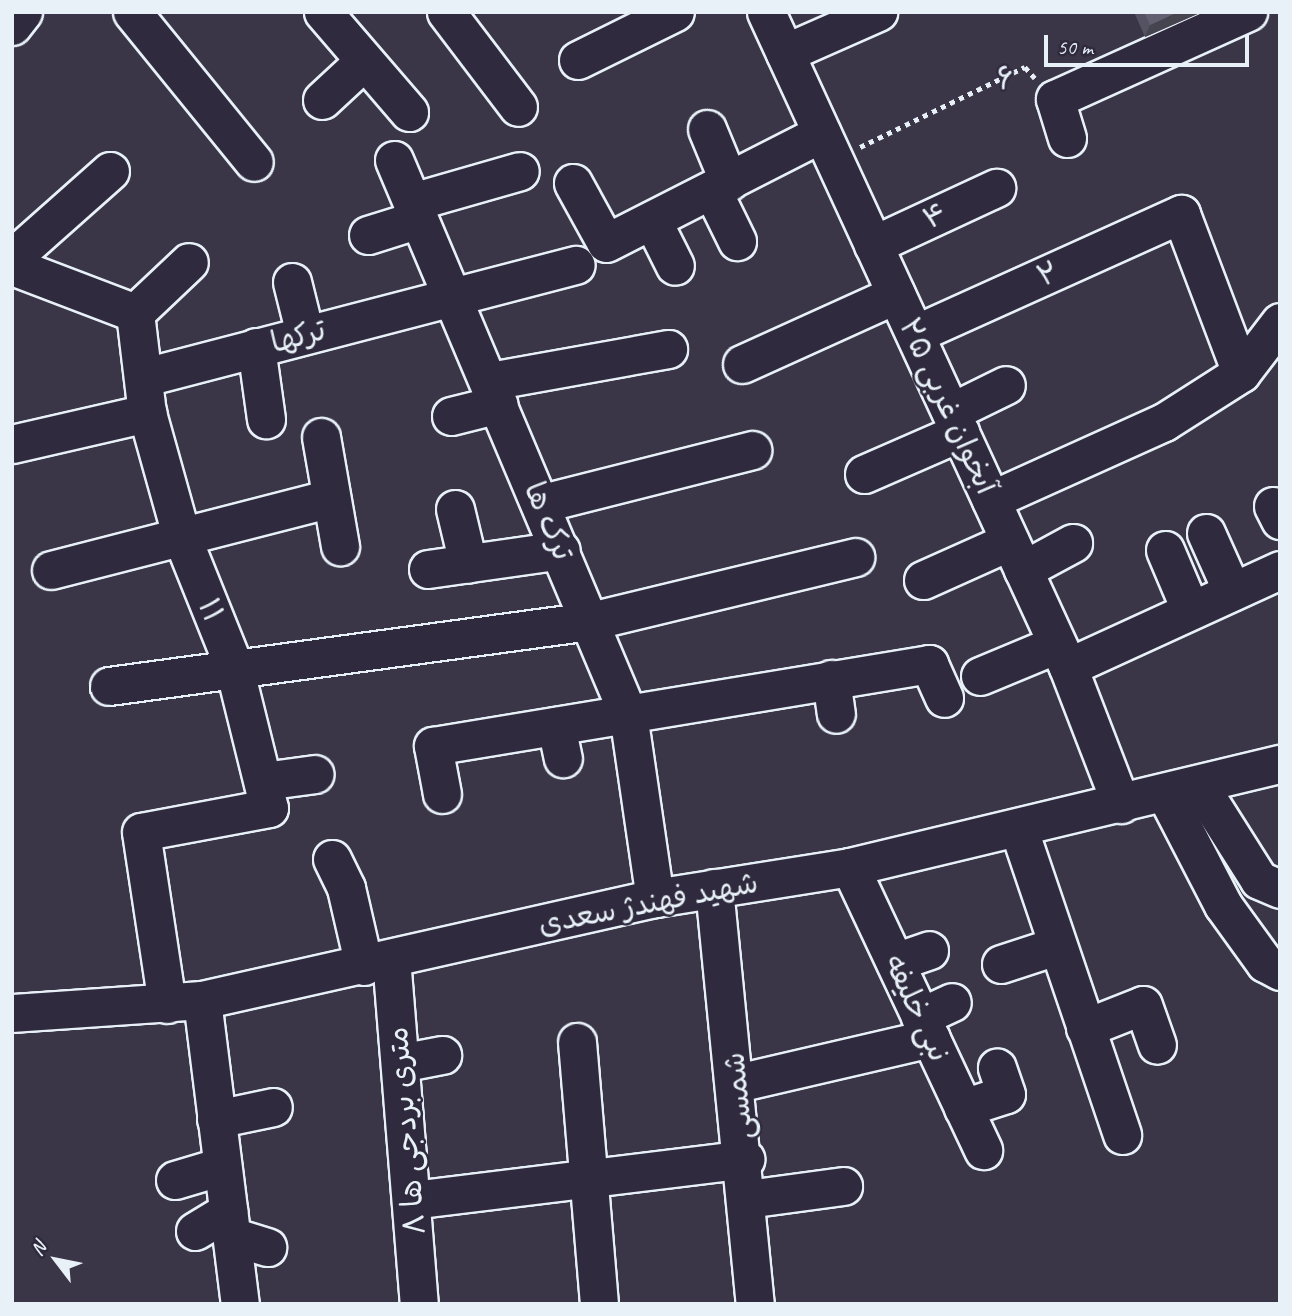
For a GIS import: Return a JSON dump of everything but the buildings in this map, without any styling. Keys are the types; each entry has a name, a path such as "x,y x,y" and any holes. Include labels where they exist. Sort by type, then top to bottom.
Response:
{"street":[{"path":"132,12 254,162"},
{"path":"323,12 410,113"},
{"path":"446,12 518,107"},
{"path":"578,60 675,12"},
{"name":"آبخوان غربی ۲۵","path":"766,12 1063,655 1121,804"},
{"path":"785,54 878,12"},
{"name":"۶","path":"1055,99 1248,12"},
{"path":"322,100 364,61"},
{"path":"1055,99 1067,138"},
{"path":"707,129 720,186 737,241"},
{"path":"573,183 606,243 720,186 828,146"},
{"name":"ترک ها","path":"394,160 542,503 628,714 655,898"},
{"path":"12,258 110,171"},
{"path":"369,235 416,210 520,171"},
{"name":"۴","path":"873,244 996,188"},
{"name":"۲","path":"915,334 1181,214 1241,373"},
{"path":"652,220 675,266"},
{"path":"12,266 135,313 189,262"},
{"name":"ترکها","path":"12,444 146,395 256,347 452,294 576,265"},
{"path":"292,282 305,334"},
{"path":"742,364 896,295"},
{"name":"۱۱","path":"135,313 146,395 181,536 234,667 266,795"},
{"path":"991,500 1164,422 1241,373 1280,321"},
{"path":"256,347 266,419"},
{"path":"451,416 495,393 668,349"},
{"path":"864,474 955,422 1006,384"},
{"path":"321,437 340,546"},
{"path":"542,503 752,450"},
{"path":"51,570 331,498"},
{"path":"455,509 468,563"},
{"path":"1206,533 1232,591"},
{"path":"923,580 1073,543"},
{"path":"428,569 561,550"},
{"path":"1165,550 1190,609"},
{"path":"109,686 234,667 591,621 855,557"},
{"path":"980,676 1063,655 1232,591 1277,578"},
{"path":"442,794 433,746 560,742 628,714 765,706 819,683 929,664 944,698"},
{"name":"شهید فهندژ سعدی","path":"12,1013 66,1005 185,1002 378,962 655,898 850,867 1019,830 1280,764"},
{"path":"240,1304 216,1119 141,832 266,795 315,774"},
{"path":"1182,789 1259,880 1280,889"},
{"path":"1182,789 1223,905 1265,962 1280,971"},
{"path":"1019,830 1069,951 1084,1028 1122,1135"},
{"name":"۸ متری بردجی ها","path":"332,859 378,962 400,1063 419,1304"},
{"name":"نبی خلیفه","path":"850,867 895,962 934,1019 963,1108 983,1150"},
{"name":"شمسی","path":"714,888 745,1159 755,1304"},
{"path":"895,962 929,950"},
{"path":"1001,964 1069,951"},
{"path":"1084,1028 1143,1005 1157,1045"},
{"path":"737,1083 934,1019"},
{"path":"576,1042 599,1304"},
{"path":"400,1063 442,1055"},
{"path":"963,1108 1006,1094 997,1068"},
{"path":"216,1119 273,1107"},
{"path":"412,1200 745,1159"},
{"path":"175,1180 222,1166"},
{"path":"747,1199 843,1186"},
{"path":"195,1231 230,1223 267,1248"}],"path":[{"name":"۶","path":"828,146 1025,67 1055,99"}]}
